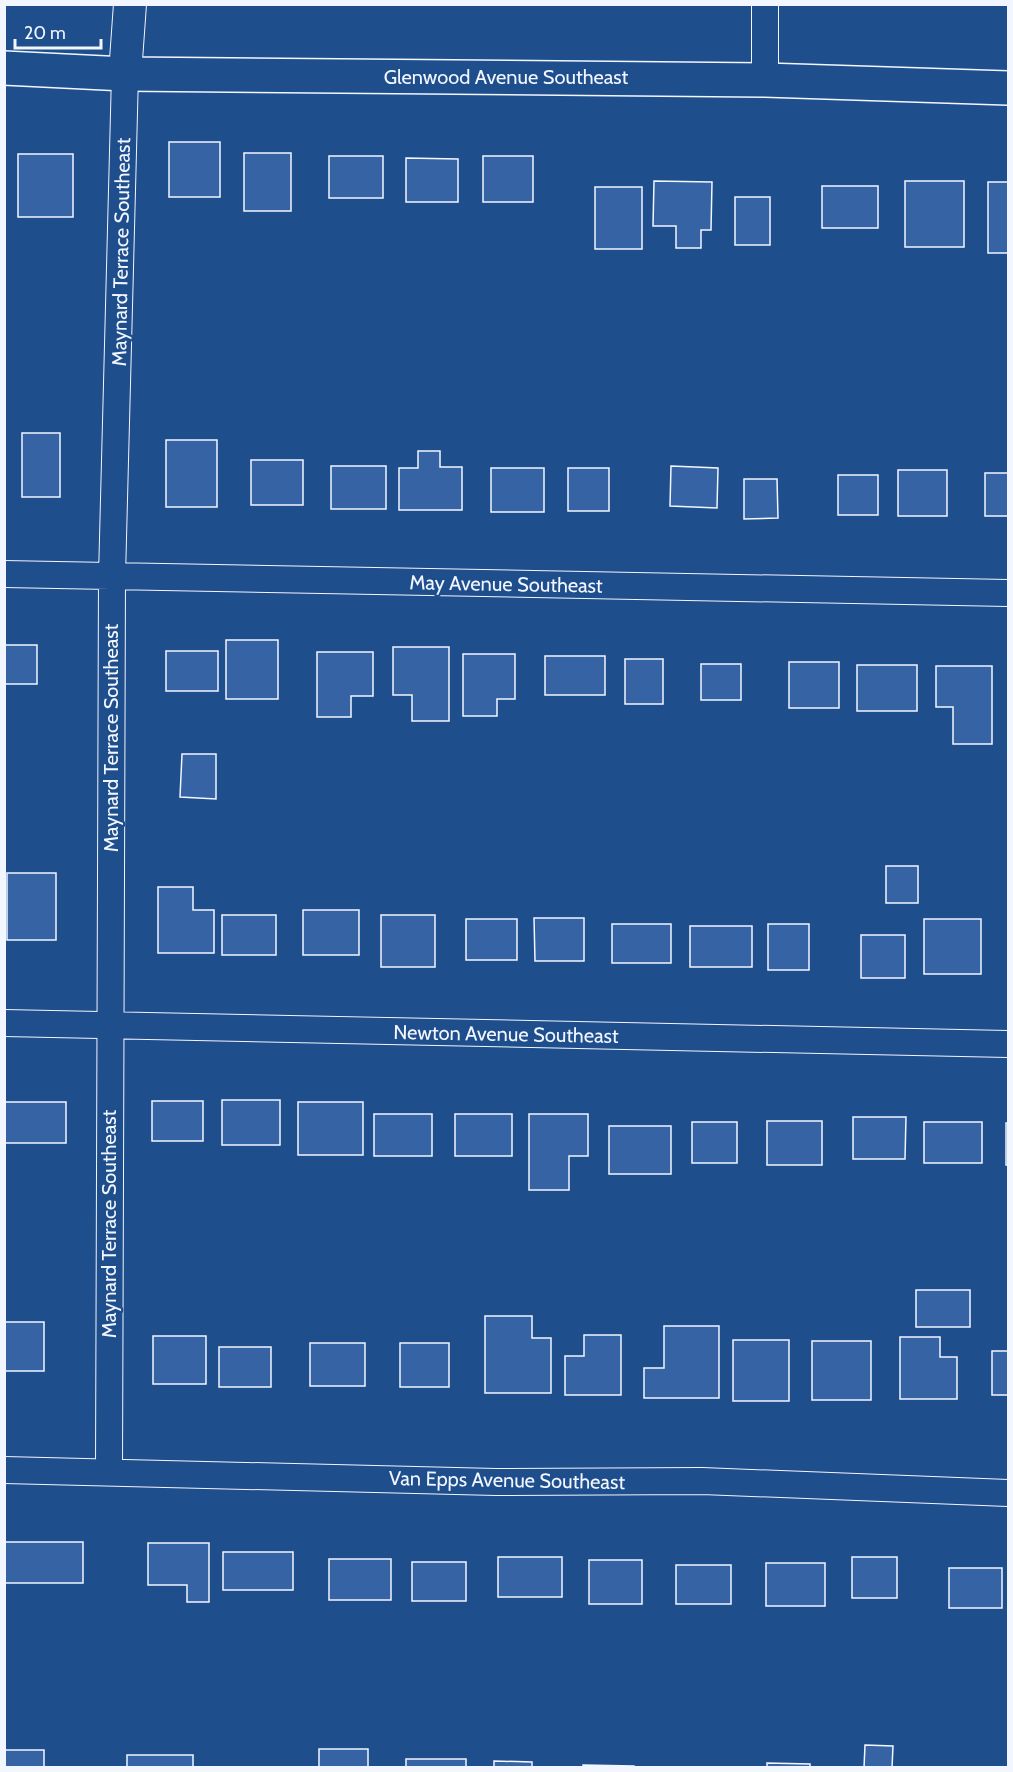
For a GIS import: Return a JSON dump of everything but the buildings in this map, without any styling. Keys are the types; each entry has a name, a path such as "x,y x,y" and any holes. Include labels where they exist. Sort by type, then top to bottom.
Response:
{"main road":[{"name":"Glenwood Avenue Southeast","path":"4,68 125,74 765,80 1008,88"}],"street":[{"name":"Maynard Terrace Southeast","path":"109,1472 112,577 125,74 130,4"},
{"path":"765,4 765,80"},
{"name":"May Avenue Southeast","path":"4,574 1008,593"},
{"name":"Newton Avenue Southeast","path":"4,1023 1008,1044"},
{"name":"Van Epps Avenue Southeast","path":"4,1470 496,1482 702,1481 1008,1493"}]}
